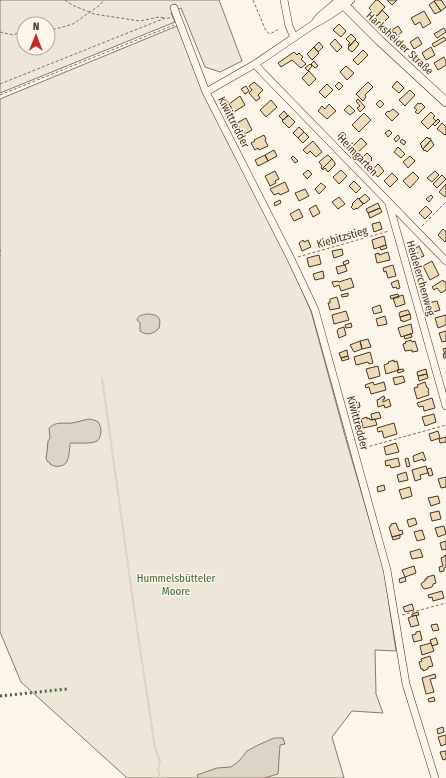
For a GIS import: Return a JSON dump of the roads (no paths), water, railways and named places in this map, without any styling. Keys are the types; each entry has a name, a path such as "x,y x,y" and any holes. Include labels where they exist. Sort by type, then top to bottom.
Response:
{"main road":[{"name":"Harksheider Straße","path":"345,2 380,41 446,102"}],"street":[{"path":"284,0 289,26 294,37"},
{"name":"Kiwittredder","path":"206,92 255,64 322,20 345,2"},
{"name":"Kiwittredder","path":"174,8 206,92 291,259 315,310 387,570 406,684 435,778"},
{"name":"Heimgarten","path":"255,64 446,261"},
{"name":"Heidelerchenweg","path":"388,202 446,406"}],"waterway":[{"path":"102,378 155,748 160,761 158,769 160,778"}],"park label":[{"name":"Hummelsbütteler Moore","path":"176,584"}]}
